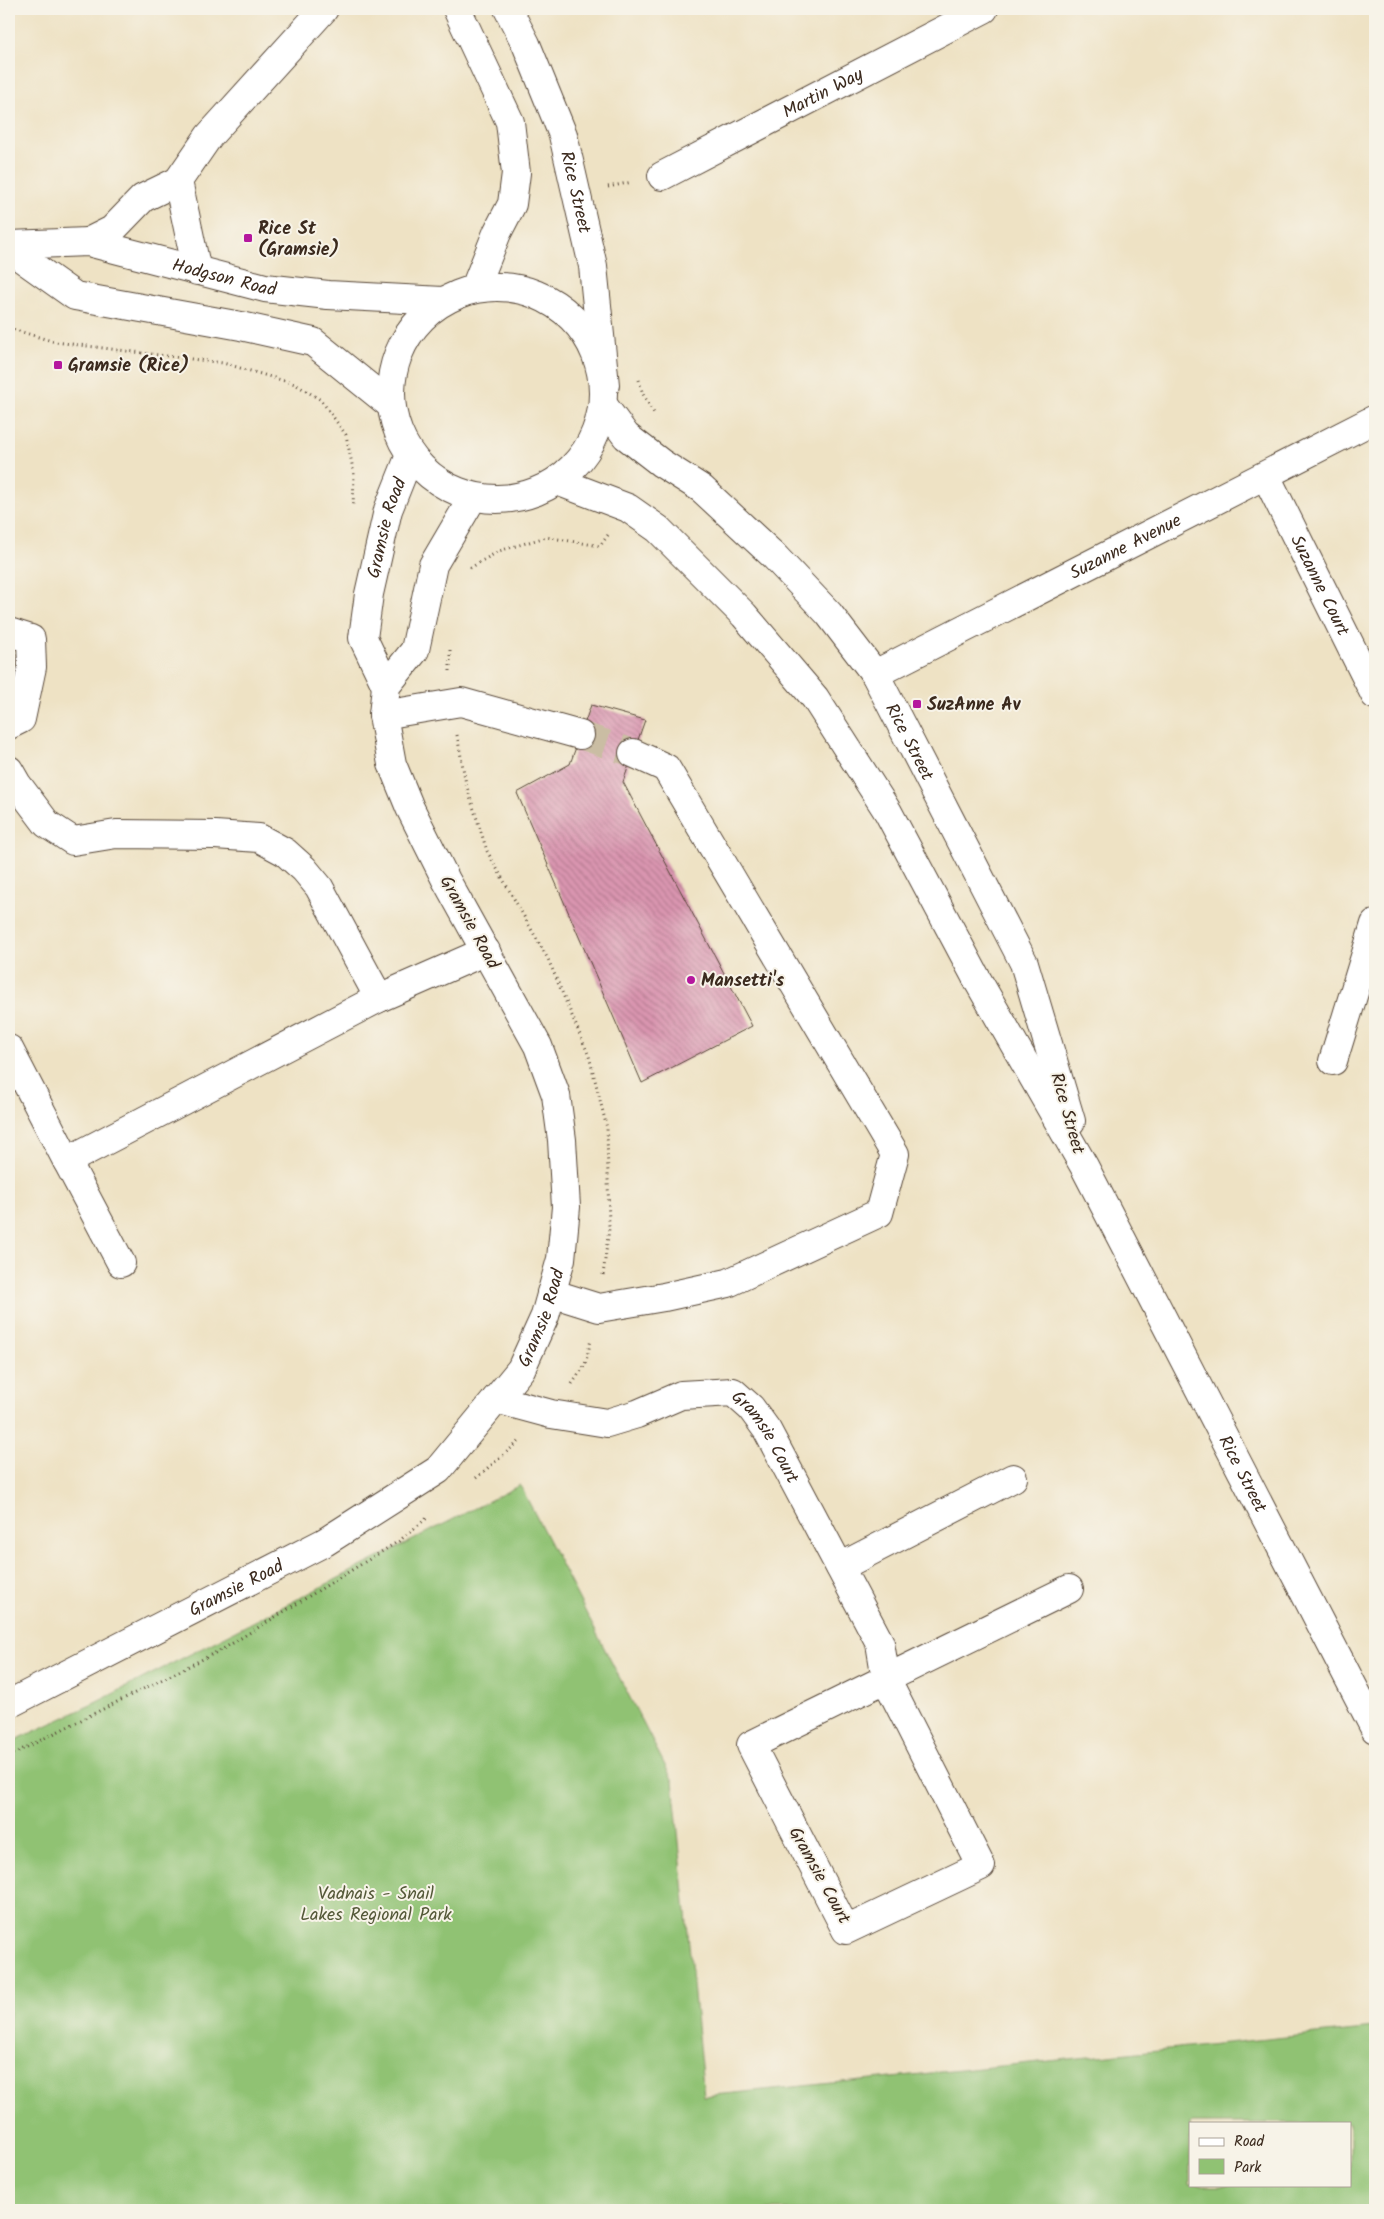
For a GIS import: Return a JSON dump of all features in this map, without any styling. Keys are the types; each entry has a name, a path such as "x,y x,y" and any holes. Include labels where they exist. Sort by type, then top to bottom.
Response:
{"street":[{"path":"88,242 112,230 143,198 178,181 210,136 324,9"},
{"path":"458,9 510,122 516,173 512,204 497,232 475,288"},
{"name":"Rice Street","path":"508,9 526,44 563,135 593,266 604,396 626,436 662,463 702,489 774,556 829,614 875,674 1024,963 1084,1166"},
{"name":"Martin Way","path":"662,176 984,9"},
{"path":"178,181 197,271"},
{"name":"Hodgson Road","path":"9,246 88,242 274,289 328,295 442,301"},
{"path":"9,249 76,296 241,326 314,342 391,404"},
{"path":"512,286 546,297 576,320 596,350 604,396 583,457 557,481 531,494 502,500 473,497 449,488 427,474 410,455 397,431 391,404 392,374 401,345 419,320 442,301 458,293 475,288 512,286"},
{"name":"Suzanne Avenue","path":"875,674 1375,419"},
{"name":"Gramsie Road","path":"9,1704 325,1542 438,1470 520,1369 545,1316 560,1259 566,1207 562,1140 556,1095 538,1046 446,880 410,808 392,764 383,715 386,686 363,638 369,594 388,510 410,455"},
{"name":"Suzanne Court","path":"1266,476 1375,695"},
{"name":"Rice Street","path":"557,481 628,508 658,529 744,615 815,698 888,812 978,981 1084,1166 1375,1729"},
{"path":"386,686 415,650 433,565 473,497"},
{"path":"9,632 30,639 32,667 21,720 9,725"},
{"path":"383,715 461,702 580,735"},
{"path":"551,1293 599,1308 664,1297 728,1283 879,1213 895,1154 666,768 633,753"},
{"path":"9,770 17,784 47,824 73,841 116,834 215,835 259,838 285,852 304,868 319,887 379,998"},
{"path":"1333,1061 1375,924"},
{"path":"67,1161 379,998 486,951"},
{"path":"9,1049 121,1263"},
{"name":"Gramsie Court","path":"496,1399 551,1414 607,1423 637,1414 681,1395 733,1392 751,1408 767,1430 880,1643 886,1679 981,1866 846,1930 751,1745 886,1679"},
{"path":"840,1567 1013,1478"},
{"path":"886,1679 1069,1589"}],"path":[{"path":"9,328 55,342 223,363 295,384 321,400 346,436 354,474 353,516"},
{"path":"468,569 498,551 546,537 600,546"},
{"path":"450,646 451,703 466,784 487,851 548,958 589,1056 607,1128 609,1229 599,1308 585,1365 551,1414 474,1480"},
{"path":"9,1756 224,1649 399,1542 429,1517"}],"green space":[{"name":"Vadnais - Snail Lakes Regional Park","path":"520,1485 673,1781 704,2096 1375,2028 1375,2210 9,2210 9,1743 95,1703"}],"building":[{"path":"591,705 645,720 623,782 752,1026 642,1083 517,793 570,764"}],"tunnel":[{"path":"580,735 633,753"}],"place":[{"name":"Rice St (Gramsie)","path":"248,238"},
{"name":"Gramsie (Rice)","path":"58,365"},
{"name":"SuzAnne Av","path":"917,704"},
{"name":"Mansetti's","path":"691,980"}]}
